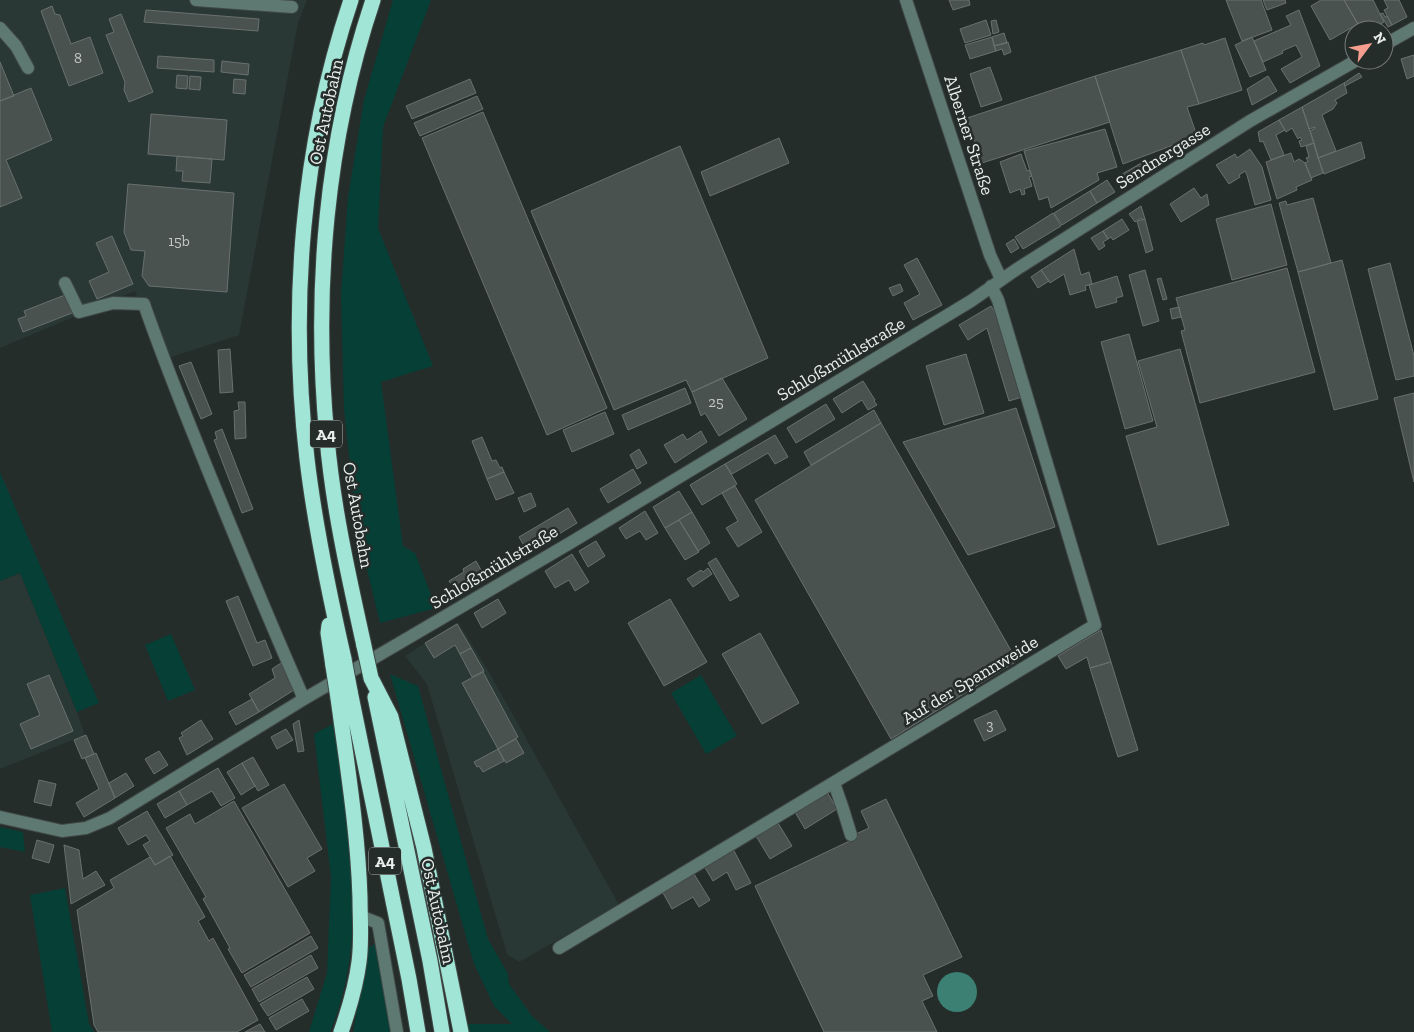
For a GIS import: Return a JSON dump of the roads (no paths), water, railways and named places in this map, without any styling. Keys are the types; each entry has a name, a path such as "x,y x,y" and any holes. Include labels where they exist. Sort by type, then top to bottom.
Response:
{"highway":[{"name":"Ost Autobahn","path":"351,0 330,72 312,168 306,212 300,287 299,355 301,396 307,458 321,553 333,609 338,663 409,980 418,1032"},
{"name":"Ost Autobahn","path":"374,0 351,76 334,164 322,276 322,388 331,474 352,592 430,961 442,1032"},
{"path":"371,678 391,717 422,839 461,1032"},
{"path":"341,1032 350,1004 359,961 360,916 359,862 344,694"}],"street":[{"path":"196,0 292,7"},
{"name":"Alberner Straße","path":"906,0 990,254 996,283"},
{"path":"0,28 16,46 28,68"},
{"path":"1394,39 1414,28"},
{"name":"Sendnergasse","path":"996,283 1250,122 1344,68"},
{"path":"65,283 79,312 113,303 144,304 164,362 196,441 304,699"},
{"name":"Schloßmühlstraße","path":"0,816 62,831 86,828 110,818 304,699 577,538 971,301 996,283"},
{"name":"Auf der Spannweide","path":"559,948 1095,626 998,300 996,283"},
{"path":"834,784 851,835"},
{"path":"360,916 378,923 397,1032"}]}
